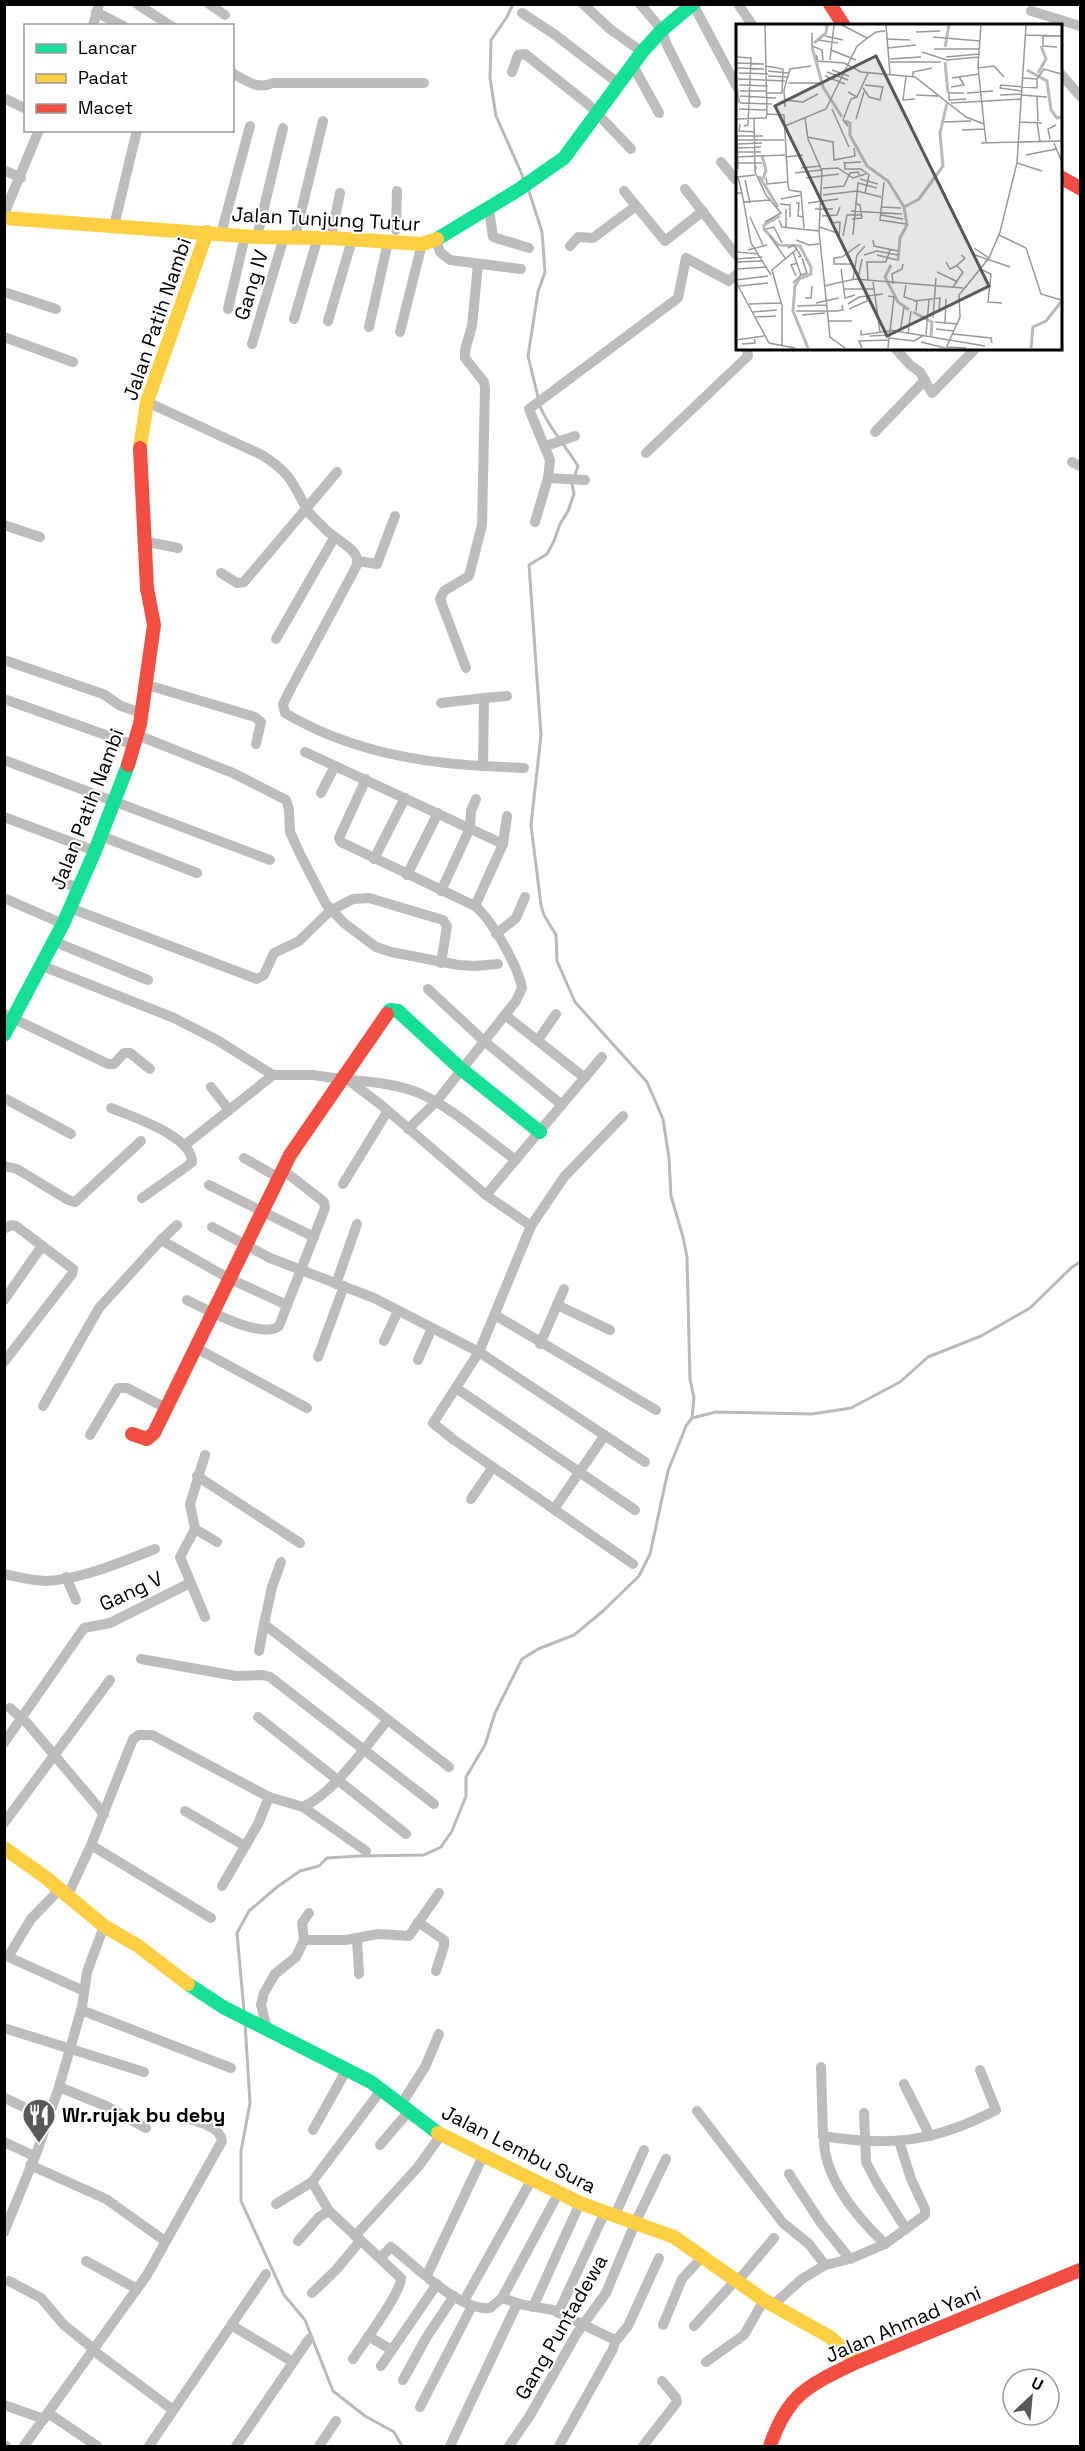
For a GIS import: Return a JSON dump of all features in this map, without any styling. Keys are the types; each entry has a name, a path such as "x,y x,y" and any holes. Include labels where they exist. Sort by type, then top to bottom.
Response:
{"street":[{"path":"137,4 168,24"},
{"path":"209,4 225,15"},
{"path":"583,4 610,29 642,52"},
{"path":"640,4 662,30 666,43 696,103"},
{"path":"693,4 736,85"},
{"name":"Jalan Tunjung Tutur","path":"4,218 321,241 392,236 422,244 436,240 489,209 564,158 596,111 642,52 662,30 693,4"},
{"path":"738,4 752,24"},
{"path":"830,4 843,24"},
{"path":"94,24 98,8 120,24"},
{"path":"1032,11 1080,26"},
{"path":"522,14 554,34 618,83"},
{"path":"512,72 518,55 525,54 596,111 631,149"},
{"path":"632,64 659,113"},
{"path":"234,74 256,86 265,87 273,83 423,83"},
{"path":"1061,76 1080,96"},
{"path":"4,98 24,108"},
{"name":"Gang IV","path":"252,344 290,237 323,120"},
{"path":"221,234 250,126"},
{"path":"228,309 284,128"},
{"path":"6,206 21,178 38,132"},
{"path":"114,226 137,132"},
{"path":"721,162 736,180"},
{"path":"4,170 21,178"},
{"path":"1061,178 1080,188"},
{"path":"685,189 736,255"},
{"path":"369,327 392,236 397,191"},
{"path":"624,191 665,241 703,211"},
{"path":"294,320 340,193"},
{"path":"570,246 578,237 593,238 636,206"},
{"path":"489,209 493,237 528,248"},
{"name":"Jalan Patih Nambi","path":"4,1035 9,1016 63,924 101,836 136,740 154,620 147,588 143,541 140,448 147,402 207,232"},
{"path":"328,321 352,240"},
{"path":"436,240 444,256 450,260 521,269"},
{"path":"400,332 422,244"},
{"path":"535,522 548,478 550,460 529,409 678,298 686,258 729,281 736,275"},
{"path":"466,668 440,598 444,591 469,576 482,530 484,382 468,362 465,350 472,326 478,264"},
{"path":"4,292 56,309"},
{"path":"4,337 73,362"},
{"path":"646,453 748,356 747,350"},
{"path":"897,350 920,372 932,393 974,350"},
{"path":"875,432 925,380"},
{"path":"147,402 262,454 278,465 294,483 307,510 334,538 350,547 358,561"},
{"path":"546,446 575,436"},
{"path":"221,573 237,584 244,582 337,472"},
{"path":"548,478 585,480"},
{"path":"358,561 377,564 395,516"},
{"path":"4,525 40,537"},
{"path":"276,639 334,538"},
{"path":"143,541 178,548"},
{"path":"358,561 348,584 283,704 285,713 329,736 370,751 445,764 524,768"},
{"path":"4,660 103,694 121,706 141,713"},
{"path":"144,684 259,719 261,727 256,744"},
{"path":"441,703 507,696"},
{"path":"483,766 484,698"},
{"path":"4,699 232,773 286,800 290,809 290,832 330,911 376,946 391,952 441,963 476,966 498,964"},
{"path":"305,752 503,844"},
{"path":"4,760 270,860"},
{"path":"321,793 335,766"},
{"path":"366,779 339,838 341,842 481,910 513,964 522,988 520,996 436,1102 408,1130"},
{"path":"374,859 387,829 405,798"},
{"path":"441,891 470,828 471,811 476,799"},
{"path":"407,875 438,813"},
{"path":"475,906 503,844 507,816"},
{"path":"4,817 95,851"},
{"path":"101,836 197,873"},
{"path":"57,880 79,888"},
{"path":"70,908 257,979 264,975 274,953 299,941 330,911 353,898 362,897 443,920 447,926 441,963"},
{"path":"496,934 516,918 525,897"},
{"path":"4,898 63,924"},
{"path":"53,941 148,980"},
{"path":"40,965 174,1018 217,1040 273,1075 313,1075 392,1084 419,1093 436,1102 516,1160"},
{"path":"428,989 484,1041 562,1105"},
{"path":"132,1434 149,1438 296,1146 346,1080 388,1012 393,1009 398,1011 461,1069 540,1132"},
{"path":"538,1040 556,1014"},
{"path":"504,1015 585,1078"},
{"path":"9,1016 108,1064 114,1064 124,1053 130,1053 150,1069"},
{"path":"486,1195 602,1057"},
{"path":"185,1145 273,1075"},
{"path":"346,1080 486,1195 531,1226"},
{"path":"211,1087 230,1110"},
{"path":"4,1098 71,1134"},
{"path":"111,1108 154,1126 185,1145 192,1156 192,1162 142,1198"},
{"path":"343,1184 387,1112"},
{"path":"623,1116 564,1177 531,1226 479,1352 433,1423 633,1564"},
{"path":"4,1166 17,1169 75,1202 141,1141"},
{"path":"187,1300 237,1323 273,1330 279,1326 325,1208 324,1202 281,1174 244,1158"},
{"path":"209,1185 263,1214 314,1237"},
{"path":"318,1357 357,1224"},
{"path":"4,1229 11,1225 16,1226 71,1266 73,1272 5,1361"},
{"path":"43,1406 99,1308 177,1225"},
{"path":"212,1227 245,1246 398,1311 479,1352 645,1462"},
{"path":"161,1240 230,1279 287,1305"},
{"path":"4,1300 42,1246"},
{"path":"540,1344 564,1289"},
{"path":"557,1305 610,1330"},
{"path":"384,1341 398,1311"},
{"path":"495,1316 656,1410"},
{"path":"418,1360 432,1328"},
{"path":"195,1348 307,1408"},
{"path":"90,1435 118,1388 127,1388 166,1408"},
{"path":"456,1388 635,1510"},
{"path":"554,1509 605,1435"},
{"path":"205,1455 190,1504 195,1529 180,1557 205,1617"},
{"path":"471,1499 493,1467"},
{"path":"197,1476 300,1543"},
{"path":"195,1529 217,1542"},
{"path":"4,1574 45,1581 109,1566 155,1549"},
{"path":"259,1651 272,1587 281,1562"},
{"path":"66,1577 76,1600"},
{"name":"Gang V","path":"4,1743 84,1628 110,1623 190,1583"},
{"path":"264,1624 449,1767"},
{"path":"141,1659 236,1676 270,1677 434,1804"},
{"path":"4,1823 110,1680"},
{"path":"10,1708 22,1718 104,1814"},
{"path":"258,1717 406,1834"},
{"path":"303,1807 315,1801 338,1779 387,1721"},
{"path":"84,1991 6,1956 31,1919 63,1894 91,1845 133,1739 146,1733 269,1797 303,1807 366,1851"},
{"path":"222,1886 258,1824 269,1797"},
{"path":"184,1812 245,1846"},
{"path":"91,1845 211,1918"},
{"name":"Jalan Lembu Sura","path":"4,1848 104,1926 138,1946 176,1976 223,2007 382,2089 441,2135 580,2203 674,2236 769,2303 830,2337 858,2362"},
{"path":"304,1940 357,1939 378,1934 409,1936 439,1893"},
{"path":"264,2027 261,2005 264,1993 275,1974 296,1957 304,1940 302,1923 309,1913"},
{"path":"418,1922 444,1940 436,1971"},
{"path":"4,2232 59,2086 81,2010 87,1972 104,1926"},
{"path":"357,1939 359,1974"},
{"path":"81,2010 231,2068"},
{"path":"4,2028 144,2072"},
{"path":"380,2145 406,2107 440,2034"},
{"path":"821,2067 823,2136 864,2142 899,2141 930,2136 959,2128 996,2110 980,2070"},
{"path":"313,2130 347,2069"},
{"path":"904,2084 930,2136"},
{"path":"59,2086 106,2106 146,2128"},
{"path":"276,2204 312,2182 382,2089"},
{"path":"5,2098 48,2119"},
{"path":"697,2111 783,2223 810,2244 825,2265"},
{"path":"864,2113 866,2162 906,2229"},
{"path":"24,2446 92,2348 137,2289 222,2141 216,2129 180,2116"},
{"path":"312,2294 336,2270 358,2238 418,2167 441,2135"},
{"path":"824,2141 827,2163 838,2185 885,2244"},
{"path":"706,2362 747,2331 769,2303 796,2283 825,2265 850,2259 885,2244 923,2216 925,2212 899,2141"},
{"path":"4,2142 32,2161 106,2199 165,2241"},
{"path":"558,2313 644,2150"},
{"path":"427,2275 483,2156"},
{"name":"Gang Puntadewa","path":"509,2446 529,2417 582,2325 611,2283 636,2221 666,2159"},
{"path":"789,2174 821,2223 850,2259"},
{"path":"420,2407 468,2303 532,2180"},
{"path":"312,2182 329,2211 402,2278 402,2282 353,2359"},
{"path":"380,2258 391,2247 454,2296 468,2303 490,2308 502,2298 559,2193"},
{"path":"533,2307 580,2203"},
{"path":"298,2241 319,2217 329,2211"},
{"path":"694,2326 774,2238"},
{"path":"663,2325 682,2279 703,2256"},
{"path":"559,2446 569,2432 615,2342 628,2326 659,2258"},
{"path":"86,2260 137,2289"},
{"name":"Jalan Ahmad Yani","path":"770,2446 779,2420 790,2404 825,2379 858,2362 1080,2270"},
{"path":"150,2446 266,2274"},
{"path":"6,2281 42,2298 64,2325 173,2410"},
{"path":"381,2367 437,2284"},
{"path":"404,2380 426,2338 454,2296"},
{"path":"502,2298 533,2307 548,2308 615,2342"},
{"path":"450,2446 518,2304"},
{"path":"231,2325 293,2362"},
{"path":"368,2336 392,2350"},
{"path":"236,2446 309,2339"},
{"path":"643,2446 677,2402 662,2380"},
{"path":"4,2405 46,2416 97,2446"},
{"path":"319,2446 336,2421"}],"waterway":[{"path":"513,4 491,40 490,78 496,116 524,179"},
{"path":"528,188 542,232 545,272 538,292 528,356 538,397"},
{"path":"539,404 578,466 572,484 574,494 554,541 547,554 529,565 541,735 531,825 541,905 556,935 557,961 575,1002 647,1082 663,1119 669,1158 671,1196 687,1257 690,1379 694,1398 692,1418"},
{"path":"244,2011 237,1933 249,1911 277,1887 300,1871 319,1866 327,1858 424,1855 441,1847 452,1831 466,1796 466,1777 485,1745 495,1713 522,1659 538,1649 574,1635 639,1576 650,1554 668,1471 686,1426 692,1418 716,1412 812,1414 851,1408 900,1382 928,1357 981,1336 1030,1308 1080,1262"},
{"path":"245,2023 250,2103 241,2151 241,2201 284,2295 305,2320 333,2391 365,2416 394,2432 402,2446"}],"traffic: fast":[{"path":"437,239 518,190 564,158 642,52 662,30 693,4"},
{"path":"4,1035 63,924 95,851 128,765"},
{"path":"387,1014 390,1010 398,1011 461,1069 540,1132"},
{"path":"188,1984 223,2007 371,2082 438,2133"}],"traffic: slow":[{"path":"4,218 257,237 331,238 422,244 437,239"},
{"path":"140,448 147,402 207,232"},
{"path":"4,1848 45,1877 104,1926 138,1946 188,1984"},
{"path":"438,2133 580,2203 674,2237 764,2300 830,2337 857,2362"}],"traffic: jam":[{"path":"830,4 843,24"},
{"path":"1061,178 1080,188"},
{"path":"128,765 140,724 154,625 147,588 140,448"},
{"path":"132,1434 147,1439 154,1433 290,1155 387,1014"},
{"path":"770,2446 784,2414 793,2402 826,2377 1080,2270"}],"place":[{"name":"Wr.rujak bu deby","path":"39,2144"}]}
